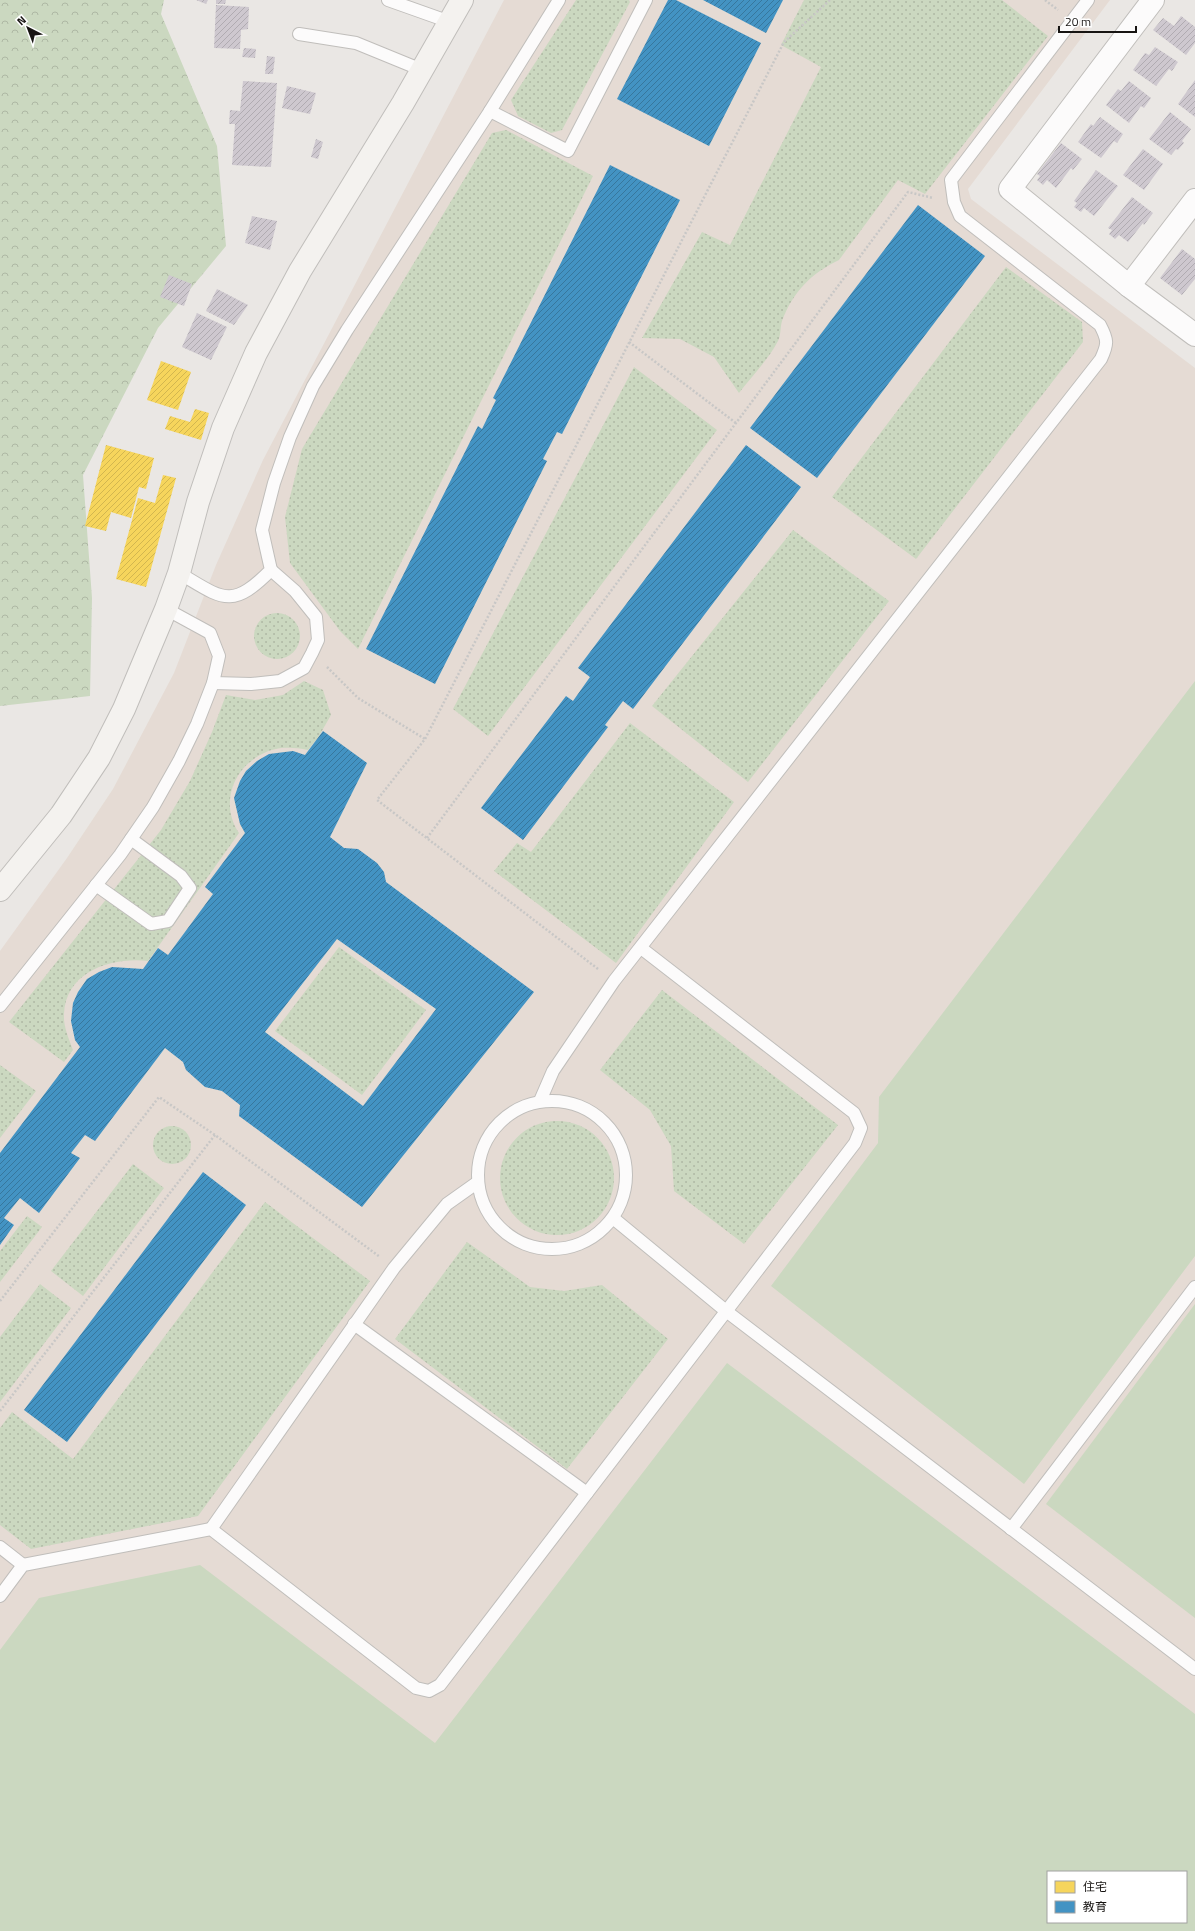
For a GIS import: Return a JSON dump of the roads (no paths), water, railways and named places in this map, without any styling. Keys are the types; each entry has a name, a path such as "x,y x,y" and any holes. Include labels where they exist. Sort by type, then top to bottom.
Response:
{"street":[{"path":"0,890 61,815 99,758 124,709 166,609 179,573 198,502 223,428 256,353 300,271 422,70 462,0"},
{"path":"1153,0 1010,189 1129,286 1195,335"},
{"path":"1129,286 1195,200"}],"lane":[{"path":"388,0 450,22"},
{"path":"213,683 251,684 280,681 304,668 312,653 318,640 316,617 296,592 271,570 262,530 274,483 290,437 313,386 347,330 490,111 559,0"},
{"path":"490,111 568,151 646,0"},
{"path":"540,1101 553,1071 614,982 1101,359 1106,347 1106,337 1100,325 960,216 954,202 951,180 1088,0"},
{"path":"299,34 356,43 422,70"},
{"path":"179,573 216,595 234,597 254,587 271,570"},
{"path":"0,1006 131,839 153,807 179,761 197,724 213,683 219,656 210,632 166,609"},
{"path":"96,884 151,924 168,921 190,888 181,876 131,839"},
{"path":"211,1529 416,1688 429,1691 440,1685 855,1143 861,1128 854,1113 641,948"},
{"path":"540,1101 568,1102 586,1108 603,1120 617,1137 626,1161 626,1182 622,1201 613,1218 598,1233 579,1244 557,1249 536,1248 511,1237 492,1220 481,1200 478,1182 478,1166 481,1150 486,1138 494,1127 505,1116 518,1108 540,1101"},
{"path":"0,1596 24,1565 211,1529 394,1268 447,1204 478,1182"},
{"path":"613,1218 726,1311 1195,1669"},
{"path":"1011,1529 1195,1287"},
{"path":"354,1324 587,1493"},
{"path":"0,1546 24,1565"}]}
